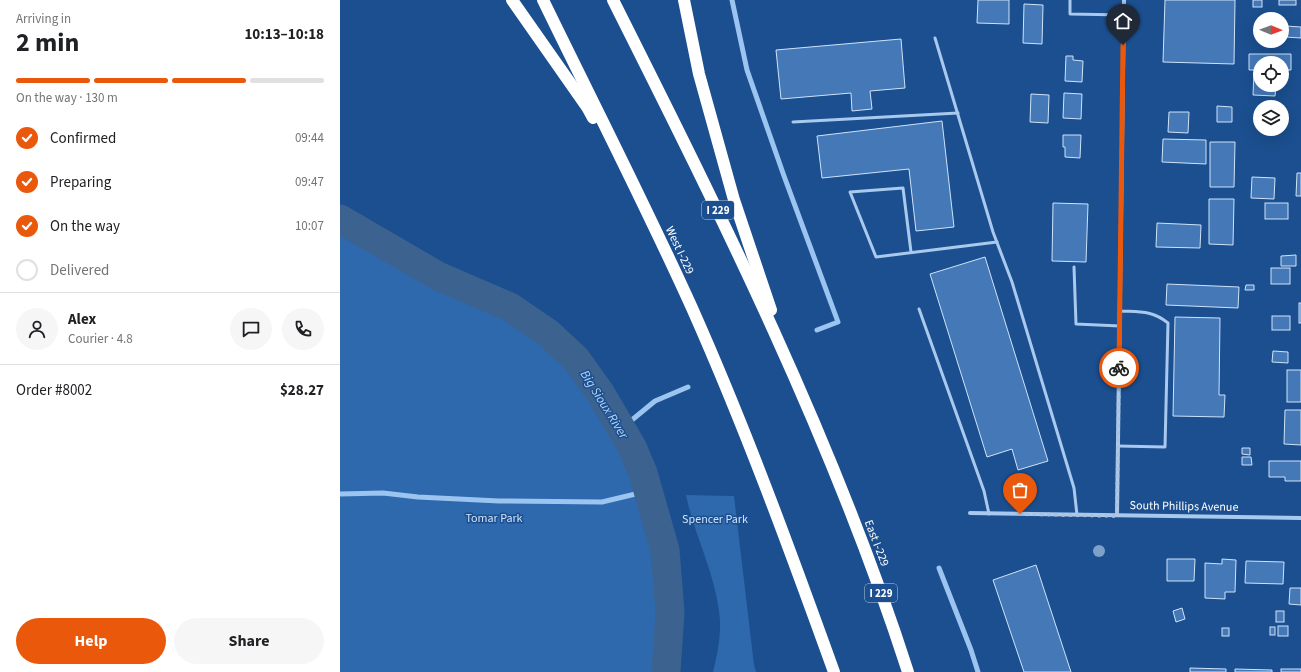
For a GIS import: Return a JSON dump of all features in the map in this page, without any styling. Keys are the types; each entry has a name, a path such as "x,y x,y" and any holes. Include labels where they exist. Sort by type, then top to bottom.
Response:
{"highway":[{"path":"512,0 587,107 663,245"},
{"name":"West I-229","path":"543,0 663,245 719,371 778,519 834,672"},
{"name":"I 229","path":"613,0 718,212 815,423"},
{"path":"684,0 699,74 734,200 774,318 815,423"},
{"name":"East I-229","path":"815,423 894,628 908,672"}],"street":[{"path":"1117,516 1124,0"},
{"name":"South Phillips Avenue","path":"970,513 1301,518"}],"lane":[{"path":"1070,0 1070,14 1123,15"},
{"path":"935,38 996,242 1014,290 1072,480 1077,515"},
{"path":"793,122 958,113"},
{"path":"911,252 903,188 850,192 876,257 996,242"},
{"path":"1074,267 1076,324 1120,326"},
{"path":"919,308 984,491 989,514"},
{"path":"1118,446 1165,447 1168,323 1153,313 1120,311"}],"green space":[{"name":"Tomar Park","path":"340,219 438,276 477,293 548,333 601,394 632,447 653,509 668,639 662,672 340,672"},
{"name":"Spencer Park","path":"686,495 734,496 756,672 713,672 719,642 719,611 713,581"}],"building":[{"path":"978,0 1009,0 1009,24 977,23"},
{"path":"1165,0 1235,0 1234,64 1163,62"},
{"path":"1253,0 1262,0 1262,7 1253,7"},
{"path":"1279,0 1296,0 1296,5 1279,5"},
{"path":"1024,4 1043,5 1042,44 1023,43"},
{"path":"1289,26 1301,27 1301,38 1289,37"},
{"path":"901,39 905,88 870,91 872,109 852,111 851,93 781,99 776,50"},
{"path":"1249,54 1291,54 1291,70 1289,70 1289,56 1253,56 1253,70 1249,70"},
{"path":"1066,56 1073,56 1073,60 1083,61 1082,82 1065,81"},
{"path":"1253,92 1275,92 1275,96 1253,95"},
{"path":"1064,93 1082,94 1081,119 1063,118"},
{"path":"1031,94 1049,95 1048,123 1030,122"},
{"path":"1217,106 1232,107 1232,122 1217,122"},
{"path":"1169,112 1189,112 1188,133 1168,132"},
{"path":"942,121 954,227 916,231 909,169 822,178 817,136"},
{"path":"1063,135 1081,135 1080,158 1065,157"},
{"path":"1163,139 1206,140 1206,164 1162,162"},
{"path":"1210,142 1235,142 1234,187 1210,187"},
{"path":"1297,173 1301,173 1301,196 1296,196"},
{"path":"1252,177 1275,178 1274,199 1251,198"},
{"path":"1209,199 1234,199 1233,245 1209,244"},
{"path":"1053,203 1088,204 1086,262 1052,261"},
{"path":"1265,203 1288,203 1288,219 1265,219"},
{"path":"1157,223 1201,225 1200,248 1156,247"},
{"path":"1296,255 1296,266 1281,266 1281,256"},
{"path":"985,257 1048,461 1018,470 1012,449 987,457 930,274"},
{"path":"1271,268 1290,268 1290,284 1271,284"},
{"path":"1167,284 1239,287 1238,308 1166,305"},
{"path":"1246,285 1254,285 1254,290 1245,290"},
{"path":"1299,303 1301,303 1301,323 1299,323"},
{"path":"1272,316 1290,316 1290,330 1272,330"},
{"path":"1175,317 1220,318 1219,395 1225,395 1224,417 1173,416"},
{"path":"1273,351 1288,352 1288,363 1272,362"},
{"path":"1287,370 1301,370 1301,402 1287,402"},
{"path":"1285,410 1301,410 1301,445 1284,444"},
{"path":"1242,448 1250,448 1250,455 1242,454"},
{"path":"1242,457 1251,457 1252,465 1242,465"},
{"path":"1269,461 1301,461 1301,481 1285,481 1285,477 1269,477"},
{"path":"1167,559 1195,559 1194,581 1167,581"},
{"path":"1222,559 1236,560 1235,592 1225,592 1225,599 1205,598 1205,563 1222,564"},
{"path":"1246,561 1284,562 1283,584 1245,583"},
{"path":"1036,565 1071,672 1024,672 993,580"},
{"path":"1290,588 1301,588 1301,605 1289,604"},
{"path":"1182,608 1185,619 1176,622 1173,611"},
{"path":"1276,611 1284,611 1284,622 1276,622"},
{"path":"1278,626 1288,626 1288,636 1278,636"},
{"path":"1270,627 1275,627 1275,635 1270,635"},
{"path":"1222,628 1229,628 1229,636 1222,636"},
{"path":"1190,668 1226,669 1226,672 1190,672"},
{"path":"1235,669 1272,670 1272,672 1235,672"},
{"path":"1281,669 1301,669 1301,672 1281,672"}],"waterway":[{"path":"732,0 747,70 784,176 838,322 817,330"},
{"name":"Big Sioux River","path":"340,219 438,276 510,307 548,333 576,359 601,394 632,447 643,473 665,550 670,612 666,672"},
{"path":"621,429 655,401 688,387"},
{"path":"340,494 383,493 418,497 499,501 602,502 648,491"},
{"path":"939,568 978,672"}],"way so far":[{"path":"1020,514 1117,516 1119,368"}],"route":[{"path":"1119,368 1123,45"}]}
